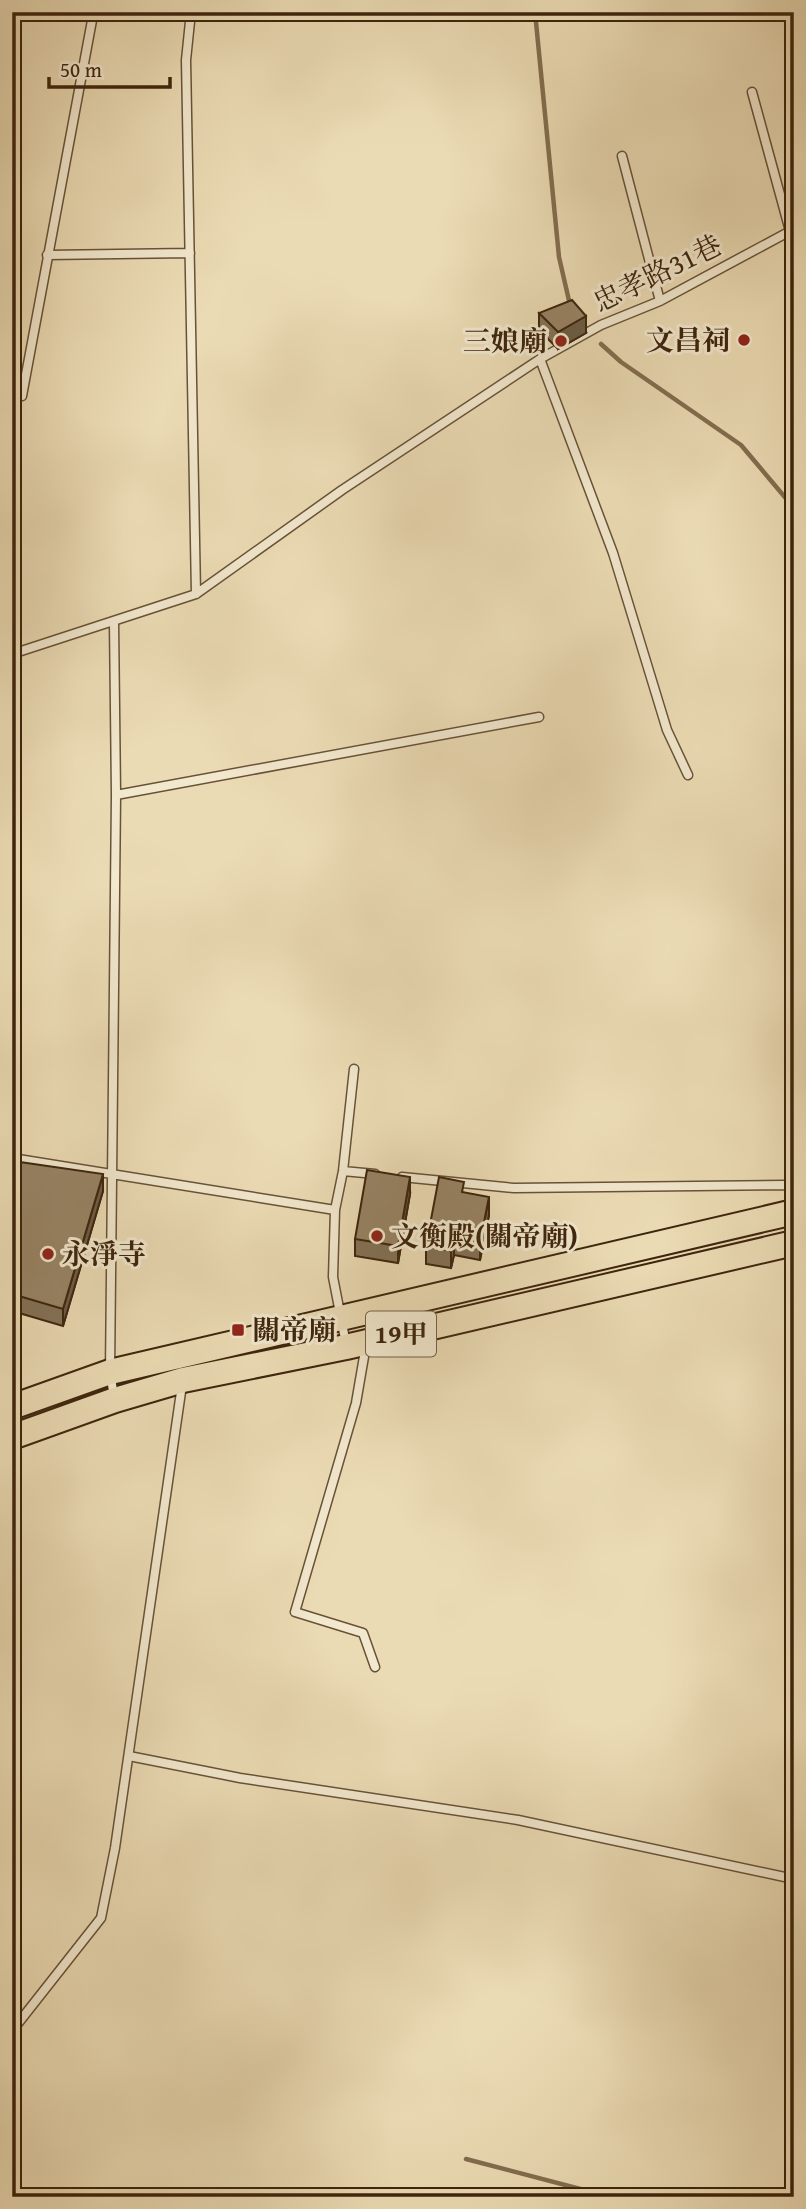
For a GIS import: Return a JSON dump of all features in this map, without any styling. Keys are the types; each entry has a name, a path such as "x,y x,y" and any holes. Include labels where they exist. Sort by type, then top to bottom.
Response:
{"main road":[{"name":"19甲","path":"12,1407 110,1372 794,1212"},
{"name":"19甲","path":"12,1437 115,1400 183,1380 356,1345 794,1243"}],"lane":[{"path":"191,12 186,60 196,594"},
{"path":"22,396 93,15"},
{"path":"751,92 792,230"},
{"path":"622,156 660,301"},
{"name":"忠孝路31巷","path":"12,654 196,594 342,490 540,359 601,325 660,301 792,230"},
{"path":"47,255 190,253"},
{"path":"540,359 613,553 667,730 688,775"},
{"path":"114,622 116,795 110,1372 115,1400"},
{"path":"116,795 539,718"},
{"path":"354,1069 343,1171 335,1210 333,1277 341,1320 356,1345 355,1403 295,1612 363,1633 375,1667"},
{"path":"12,1158 335,1210"},
{"path":"343,1171 382,1175"},
{"path":"396,1176 514,1188 794,1187"},
{"path":"12,2031 101,1918 115,1848 183,1380"},
{"path":"129,1756 240,1778 517,1820 794,1879"}],"building":[{"path":"572,300 586,316 558,332 539,313"},
{"name":"永淨寺","path":"13,1161 103,1174 63,1309 12,1294"},
{"path":"367,1170 410,1177 398,1246 355,1239"},
{"path":"439,1177 464,1182 462,1192 489,1197 480,1242 454,1238 451,1251 426,1246"}],"waterway":[{"path":"535,12 559,257 570,305"},
{"path":"601,344 621,362 741,445 794,508"},
{"path":"466,2159 611,2197"}],"place":[{"name":"文昌祠","path":"744,340"},
{"name":"三娘廟","path":"561,341"},
{"name":"文衡殿(關帝廟)","path":"377,1236"},
{"name":"永淨寺","path":"48,1254"},
{"name":"關帝廟","path":"238,1330"}]}
